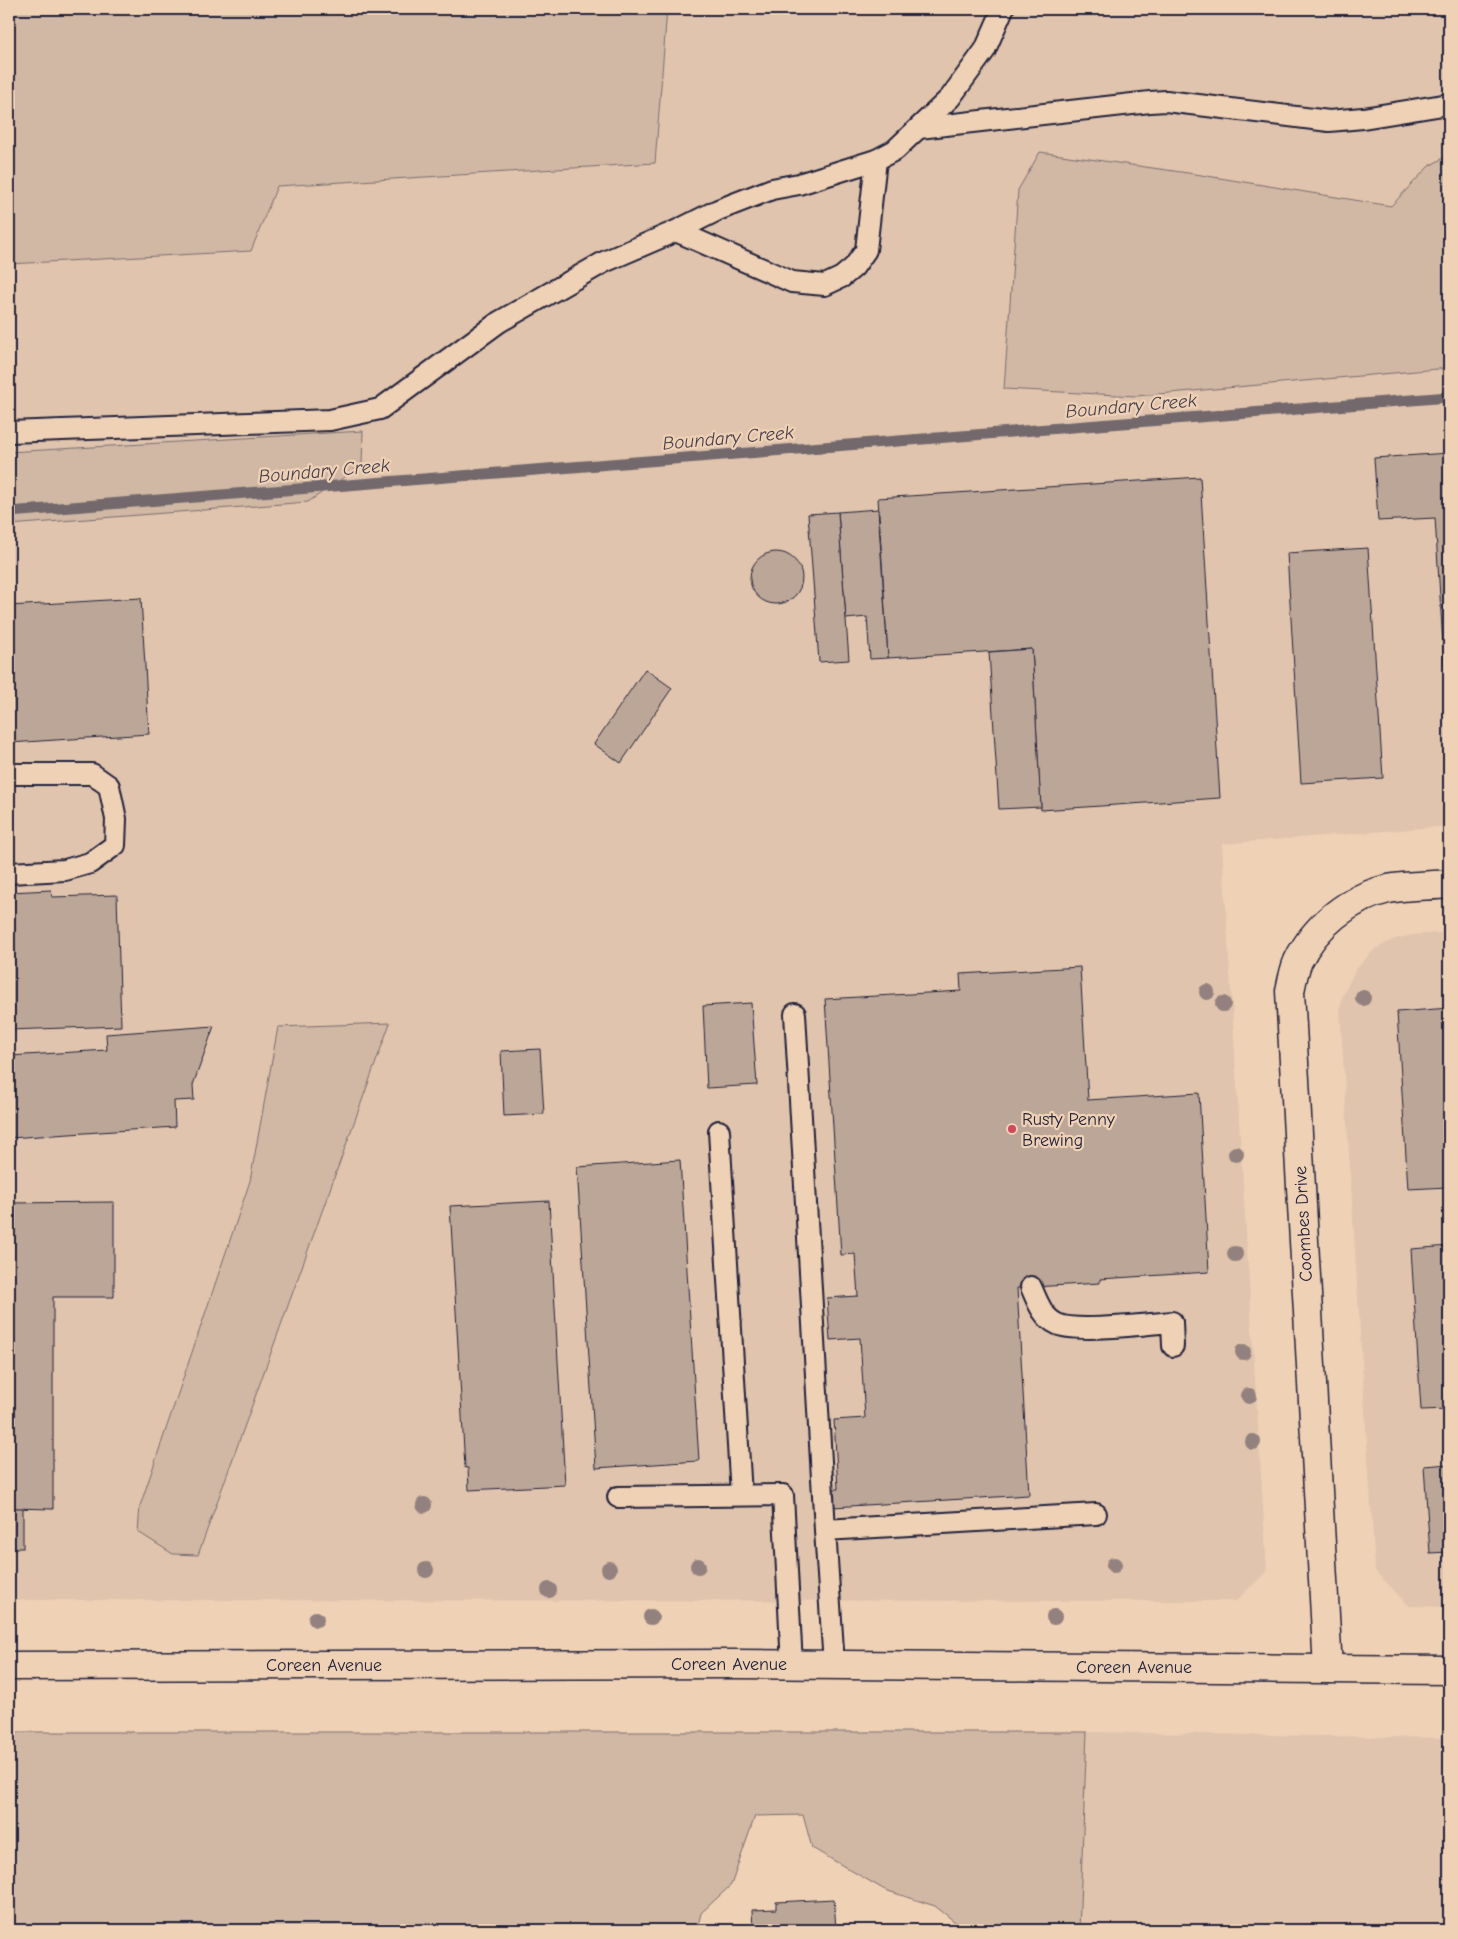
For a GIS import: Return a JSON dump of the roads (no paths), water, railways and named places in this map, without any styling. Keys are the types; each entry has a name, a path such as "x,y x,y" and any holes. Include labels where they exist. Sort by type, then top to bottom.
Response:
{"street":[{"name":"Coombes Drive","path":"1328,1669 1290,991 1297,963 1312,937 1335,915 1359,898 1389,889 1449,884"},
{"name":"Coreen Avenue","path":"9,1666 834,1665 1449,1670"}],"lane":[{"path":"9,432 330,420 380,409 499,322 604,262 676,232 718,210 772,189 799,184 876,160 895,150 950,98 985,50 1003,9"},
{"path":"920,128 1166,101 1329,121 1363,118 1449,104"},
{"path":"676,232 792,282 825,285 842,277 854,267 866,250 876,160"},
{"path":"9,774 92,774 109,786 116,820 114,845 90,863 65,870 9,873"},
{"path":"794,1014 834,1665"},
{"path":"719,1131 741,1495"},
{"path":"1032,1287 1042,1312 1057,1324 1088,1328 1172,1322 1173,1346"},
{"path":"618,1497 783,1495 792,1665"},
{"path":"825,1530 1096,1514"}],"waterway":[{"name":"Boundary Creek","path":"9,512 1449,397"}],"place":[{"name":"Rusty Penny Brewing","path":"1012,1129"}]}
